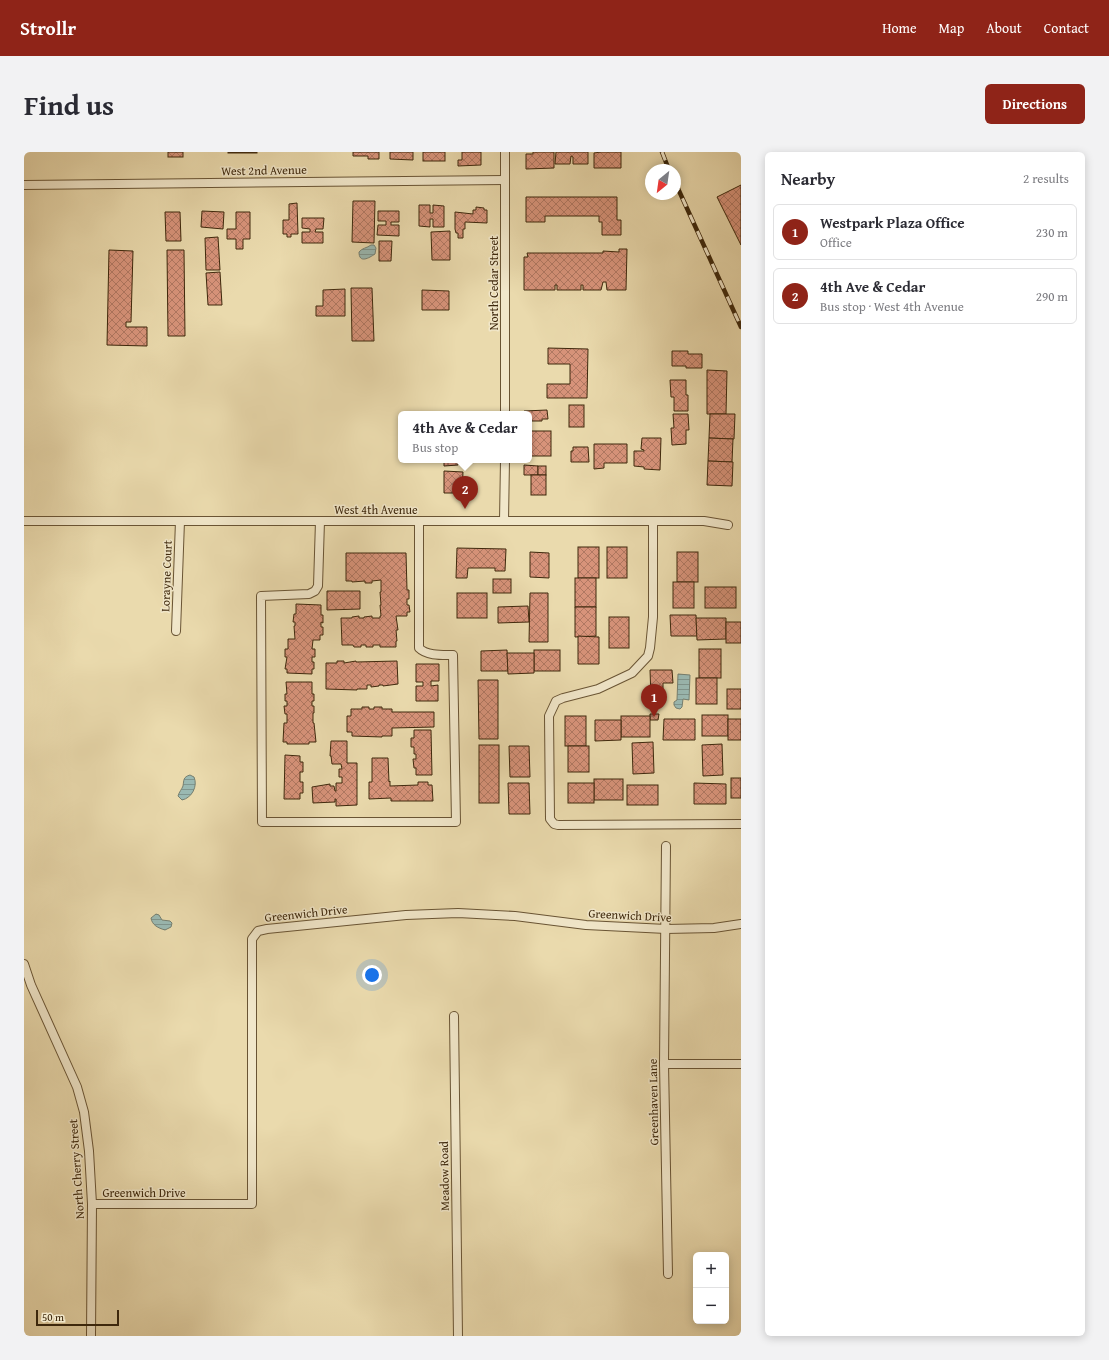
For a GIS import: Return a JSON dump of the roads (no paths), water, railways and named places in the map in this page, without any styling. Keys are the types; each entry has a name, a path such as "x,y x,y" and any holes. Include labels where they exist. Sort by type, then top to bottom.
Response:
{"street":[{"name":"North Cedar Street","path":"505,152 505,411"},
{"name":"West 2nd Avenue","path":"24,185 505,180"},
{"path":"504,463 504,521"},
{"name":"West 4th Avenue","path":"24,521 704,521 728,525"},
{"name":"Lorayne Court","path":"176,631 180,521"},
{"path":"320,521 318,586 315,591 309,594 261,596 262,822 456,822 453,656 423,652 419,648 419,521"},
{"path":"653,521 653,617 648,656 632,673 598,689 556,701 549,716 550,818 554,824 558,825 741,824"},
{"name":"Greenhaven Lane","path":"666,846 664,1064 668,1274"},
{"name":"Greenwich Drive","path":"92,1204 252,1204 252,939 258,931 406,915 458,913 514,916 586,925 666,929 714,928 741,924"},
{"name":"North Cherry Street","path":"24,964 28,986 77,1087 84,1112 92,1204 91,1336"},
{"name":"Meadow Road","path":"454,1016 458,1336"},
{"path":"664,1064 741,1064"}],"water":[{"path":"371,245 374,245 376,248 375,254 362,259 359,256 359,252"},
{"path":"678,674 690,675 689,700 683,699 682,707 680,709 676,708 674,705 674,702 677,700"},
{"path":"190,775 194,777 195,788 189,797 182,800 178,795 183,786 184,779"},
{"path":"156,914 159,915 162,920 170,921 172,923 171,927 165,930 156,926 151,918"}],"railway":[{"path":"662,152 667,164"},
{"path":"681,195 741,327"}],"place":[{"name":"4th Ave & Cedar","path":"465,509"},
{"name":"Westpark Plaza Office","path":"654,717"}]}
